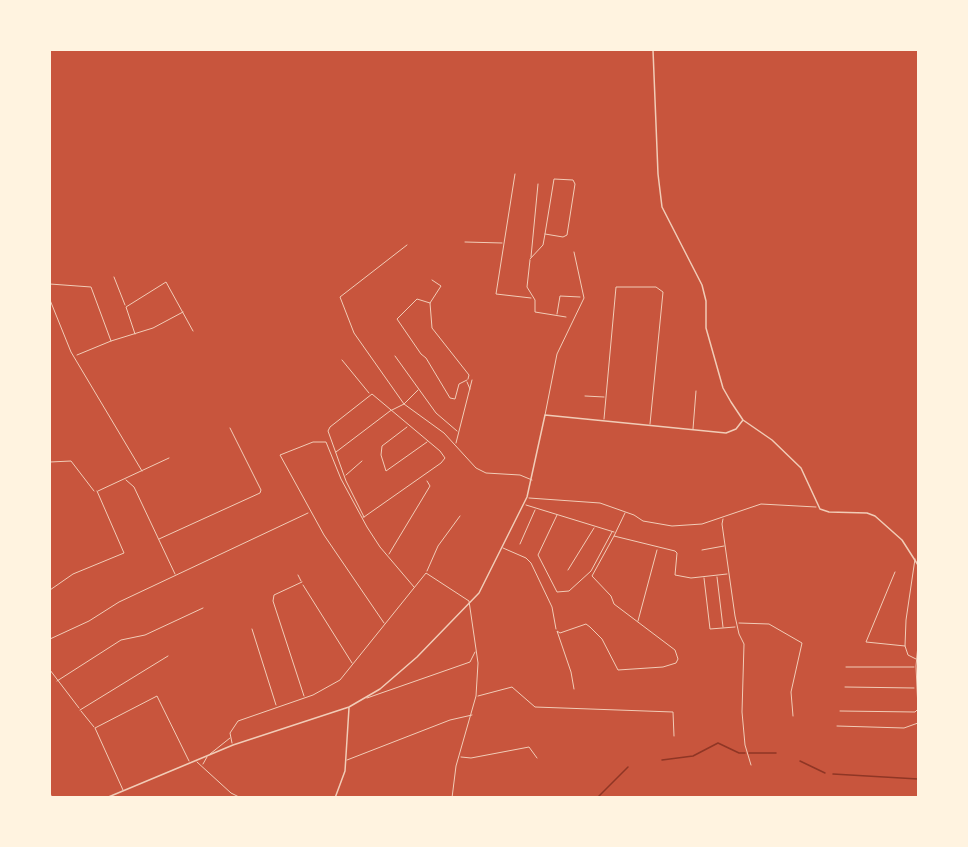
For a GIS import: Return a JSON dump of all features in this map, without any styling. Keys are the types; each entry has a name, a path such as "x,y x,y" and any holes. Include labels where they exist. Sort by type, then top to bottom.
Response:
{"street":[{"path":"653,50 658,171 662,207 702,285 706,301 706,328 720,377 731,402 742,420 790,455 807,478 818,506 829,512 867,513 875,516 902,540 918,565"},
{"path":"515,174 496,294 532,297"},
{"path":"530,259 543,246 545,234 554,180 573,180 575,183 567,235 545,234"},
{"path":"538,184 527,287 535,300 535,312 566,317"},
{"path":"465,242 504,243"},
{"path":"407,245 340,297 354,333 404,404 422,415 456,445 476,468 486,473 520,475 532,480"},
{"path":"367,698 417,657 479,593 524,504 532,480 557,354 584,298 574,252"},
{"path":"114,277 135,334"},
{"path":"430,303 417,299 397,319 426,358 450,398 455,399 459,384 469,375 432,328 430,303 441,286 432,280"},
{"path":"126,307 166,282 193,331"},
{"path":"50,284 91,287 111,340"},
{"path":"604,421 616,287 657,287 663,292 650,424"},
{"path":"556,315 560,296 582,297"},
{"path":"50,300 75,356 142,471"},
{"path":"75,356 111,340 135,334 184,312"},
{"path":"395,356 436,413 457,431"},
{"path":"342,360 370,395 440,451 444,461 362,518"},
{"path":"466,380 470,389"},
{"path":"456,445 457,431 472,380"},
{"path":"336,452 390,411 404,404 418,390"},
{"path":"693,429 696,391"},
{"path":"364,517 329,434 330,427 370,395"},
{"path":"585,396 606,398"},
{"path":"545,416 650,424 726,433 736,429 742,420"},
{"path":"408,425 382,446 381,455 386,471 424,445 427,440"},
{"path":"159,539 249,499 261,490 230,428"},
{"path":"385,625 310,512 280,457 295,447 320,440 326,442 341,479 362,518 388,556 415,587"},
{"path":"97,491 169,458"},
{"path":"50,462 71,461 90,488 97,491 124,553 73,574 50,590"},
{"path":"345,476 362,461"},
{"path":"124,479 134,487 175,575"},
{"path":"388,556 430,486 427,481"},
{"path":"527,497 600,503 643,521 672,526 693,526 761,504 810,508 818,506"},
{"path":"524,504 615,533"},
{"path":"520,544 536,508"},
{"path":"50,639 89,621 119,602 310,512"},
{"path":"557,631 560,633 586,624 602,639 618,670 652,669 676,663 678,659 675,650 614,603 611,596 592,576 625,512"},
{"path":"557,515 538,555 557,592 569,591 591,571 612,532"},
{"path":"233,745 231,737 235,723 305,698 340,680 426,573 438,546 460,516"},
{"path":"724,517 722,524 737,627 745,652 742,670 742,712 745,745 751,765"},
{"path":"567,570 595,526"},
{"path":"614,536 677,553 675,575 691,578 729,574"},
{"path":"702,550 726,546"},
{"path":"503,548 526,558 531,563 552,607 574,689"},
{"path":"638,621 657,548"},
{"path":"915,559 906,620 905,646 908,654 918,660"},
{"path":"895,572 866,642 905,646"},
{"path":"426,573 469,601 477,652 476,696 459,757 452,798"},
{"path":"298,575 353,664"},
{"path":"717,575 723,629"},
{"path":"704,577 710,629 737,627"},
{"path":"302,582 274,595 273,601 305,698"},
{"path":"57,681 121,640 145,635 203,608"},
{"path":"737,622 743,625 769,624 802,643 791,692 793,716"},
{"path":"252,629 276,707"},
{"path":"840,711 911,712 918,709 916,666 918,645"},
{"path":"106,798 197,762 233,745 349,708 367,698 470,662 477,652"},
{"path":"80,710 168,656"},
{"path":"846,667 916,666"},
{"path":"50,670 95,728 123,790"},
{"path":"476,696 512,687 535,707 673,712 674,736"},
{"path":"845,687 916,688"},
{"path":"95,728 157,696 191,764"},
{"path":"334,798 343,780 347,760 349,708"},
{"path":"347,760 450,720 472,715"},
{"path":"837,726 904,728 918,723"},
{"path":"202,765 206,758 231,737"},
{"path":"459,757 471,758 529,747 537,758"},
{"path":"197,762 231,793 242,798"},
{"path":"50,793 52,798"}],"waterway":[{"path":"662,760 693,756 718,743 739,753 745,753"},
{"path":"749,753 776,753"},
{"path":"800,761 825,773"},
{"path":"597,798 628,767"},
{"path":"833,774 918,779"}]}
